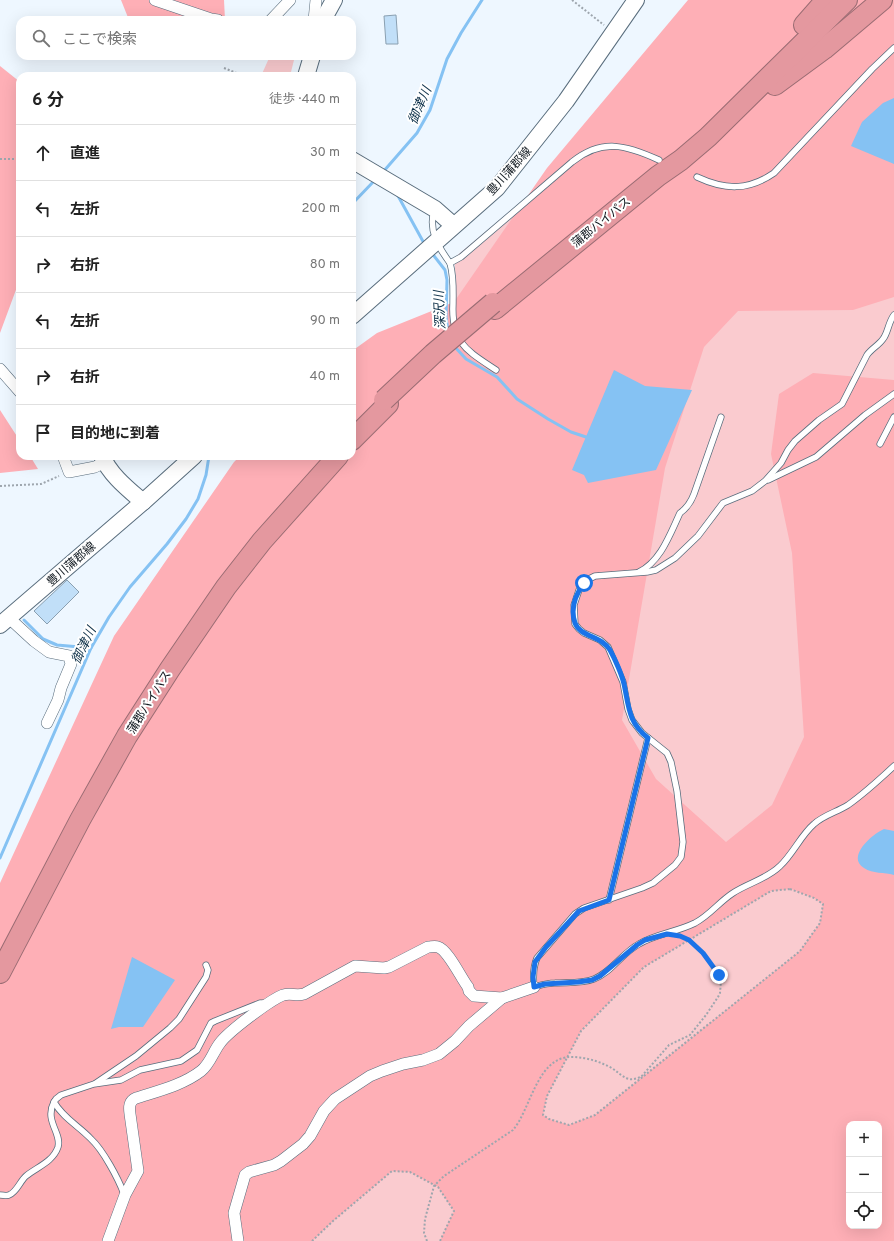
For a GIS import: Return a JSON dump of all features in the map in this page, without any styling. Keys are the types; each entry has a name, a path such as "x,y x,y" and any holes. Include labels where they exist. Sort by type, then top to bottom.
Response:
{"highway":[{"path":"772,61 826,0"},
{"name":"蒲郡バイパス","path":"356,428 442,354 494,306 709,125 772,61 836,0"},
{"name":"蒲郡バイパス","path":"494,306 658,176 681,160 708,137 846,0"},
{"path":"708,137 824,49 882,0"},
{"name":"蒲郡バイパス","path":"356,436 386,402"},
{"name":"蒲郡バイパス","path":"0,963 97,777 202,608 262,531 324,460"},
{"name":"蒲郡バイパス","path":"0,973 127,736 170,668 226,587 262,541 334,460"}],"main road":[{"path":"325,16 334,0"},
{"name":"豊川蒲郡線","path":"356,312 497,188 566,101 636,0"},
{"path":"359,163 435,209 452,224"},
{"path":"105,460 122,484 143,502"},
{"name":"豊川蒲郡線","path":"5,622 190,460"}],"street":[{"path":"154,0 202,16"},
{"path":"275,16 290,0"},
{"path":"314,16 316,0"},
{"path":"0,369 16,387"},
{"path":"64,460 69,472 95,467 103,460"},
{"path":"5,622 50,652 69,656 71,664 48,723"},
{"path":"108,1241 125,1195 138,1171 129,1108 131,1102 136,1098 186,1080 200,1072 207,1065 220,1042 270,1002 287,994 304,994 356,966 373,968 389,967 428,947 433,946 445,953 468,987 469,991 474,996 502,998"},
{"path":"238,1241 234,1213 245,1175 249,1172 278,1163 303,1144 310,1136 324,1111 335,1099 365,1079 382,1070 423,1060 439,1054 502,998 534,987"}],"lane":[{"path":"697,177 717,185 729,187 741,187 764,180 774,173 872,69 894,48"},
{"path":"450,264 461,257 572,162 586,152 596,148 617,146 638,150 659,160"},
{"path":"435,209 432,218 435,239 439,248 450,264 454,280 453,318 457,336 461,343 473,355 496,370"},
{"path":"765,481 781,463 795,441 819,420 842,404 867,355 883,339 888,323 894,315"},
{"path":"894,394 866,415 816,457 765,481 752,490 723,503 713,514 698,536 670,562 656,570 636,574 595,576 587,580 582,585 576,596 574,605 575,624 579,629 600,640 611,652 623,682 628,709 632,720 648,738 667,753 671,762 682,827 683,842 681,857 668,872 653,883 579,911 546,947 535,962 533,977 534,987 545,984 592,980 600,976 645,940 682,929 707,916 724,899 734,892 774,871 780,866 811,826 847,805 870,788 894,766"},
{"path":"636,574 644,570 664,548 680,513 685,510 690,503 721,417"},
{"path":"880,444 894,417"},
{"path":"609,900 648,738"},
{"path":"94,1084 136,1056 179,1019 206,977 208,970 206,965"},
{"path":"0,1195 9,1195 25,1177 47,1162 55,1152 58,1146 58,1140 51,1116 51,1108 56,1099 61,1095 94,1084 121,1080 140,1070 182,1061 197,1050 211,1023 215,1020 260,1003 270,1002"},
{"path":"54,1102 60,1111 96,1144 118,1179 125,1195"}],"path":[{"path":"572,0 613,32"},
{"path":"224,68 234,72"},
{"path":"0,159 16,159"},
{"path":"0,486 41,484 69,472"},
{"path":"790,889 814,898 823,904 820,923 800,951 595,1115 569,1125 549,1119 543,1115 547,1096 581,1031 644,967 689,940 771,891 790,889"},
{"path":"427,1241 424,1236 423,1224 435,1185 444,1176 513,1130 520,1120 544,1071 560,1059 568,1057 585,1057 610,1067 629,1079 641,1077 669,1045 690,1035 706,1015 718,997 721,981 719,975 703,953 689,940 680,936 667,934"},
{"path":"312,1241 333,1221 392,1171 410,1172 438,1187 454,1211 440,1241"}],"shaded area":[{"path":"121,0 224,0 225,16 127,16"},
{"path":"688,0 894,0 894,297 853,310 738,311 704,347 665,468 622,720 656,779 726,842 772,805 804,737 792,553 771,454 779,394 813,373 894,380 894,1241 440,1241 454,1211 438,1187 410,1172 392,1171 333,1221 312,1241 0,1241 0,883 114,636 234,462 236,460 356,460 356,348 377,333 454,302 547,168","holes":["791,889 814,898 823,904 820,923 800,951 595,1115 569,1125 549,1119 543,1115 547,1096 581,1031 644,967 771,891"]},
{"path":"894,43 894,1239 882,1229 882,1121 846,1121 846,1128 765,1241 0,1241 0,1066 455,304 456,280 454,258 515,207"},
{"path":"268,60 294,60 291,72 263,72"},
{"path":"0,66 16,79 16,290 0,333"},
{"path":"0,410 16,435 16,460 32,460 38,469 0,473"}],"water":[{"path":"894,98 894,164 851,146 862,122 883,103"},
{"path":"614,370 645,386 692,390 656,470 588,483 584,475 572,470"},
{"path":"884,829 894,831 894,875 867,870 859,863 859,852 863,846 873,836"},
{"path":"132,957 175,980 143,1027 119,1027 111,1029"}],"building":[{"path":"396,15 398,44 386,44 384,16"},
{"path":"67,580 79,592 47,624 34,611"}],"waterway":[{"name":"御津川","path":"383,172 417,133 430,110 447,59 461,33 482,0"},
{"name":"御津川","path":"356,200 375,180"},
{"name":"深沢川","path":"397,194 425,245"},
{"name":"深沢川","path":"431,252 445,270 447,280 446,317 448,331"},
{"name":"深沢川","path":"454,346 466,359 497,377 517,399 571,432 589,438"},
{"name":"御津川","path":"0,858 91,648 109,617 130,587 167,544 186,519 198,499 206,475 208,460"},
{"path":"24,620 43,639 57,645 91,648"}],"route":[{"path":"584,583 576,596 574,605 575,624 584,633 595,637 608,647 623,682 628,709 632,720 648,738 609,900 579,911 546,947 535,962 533,977 534,987 545,984 592,980 600,976 631,949 645,940 667,934 675,934 685,937 693,943 703,953 719,975"}]}
